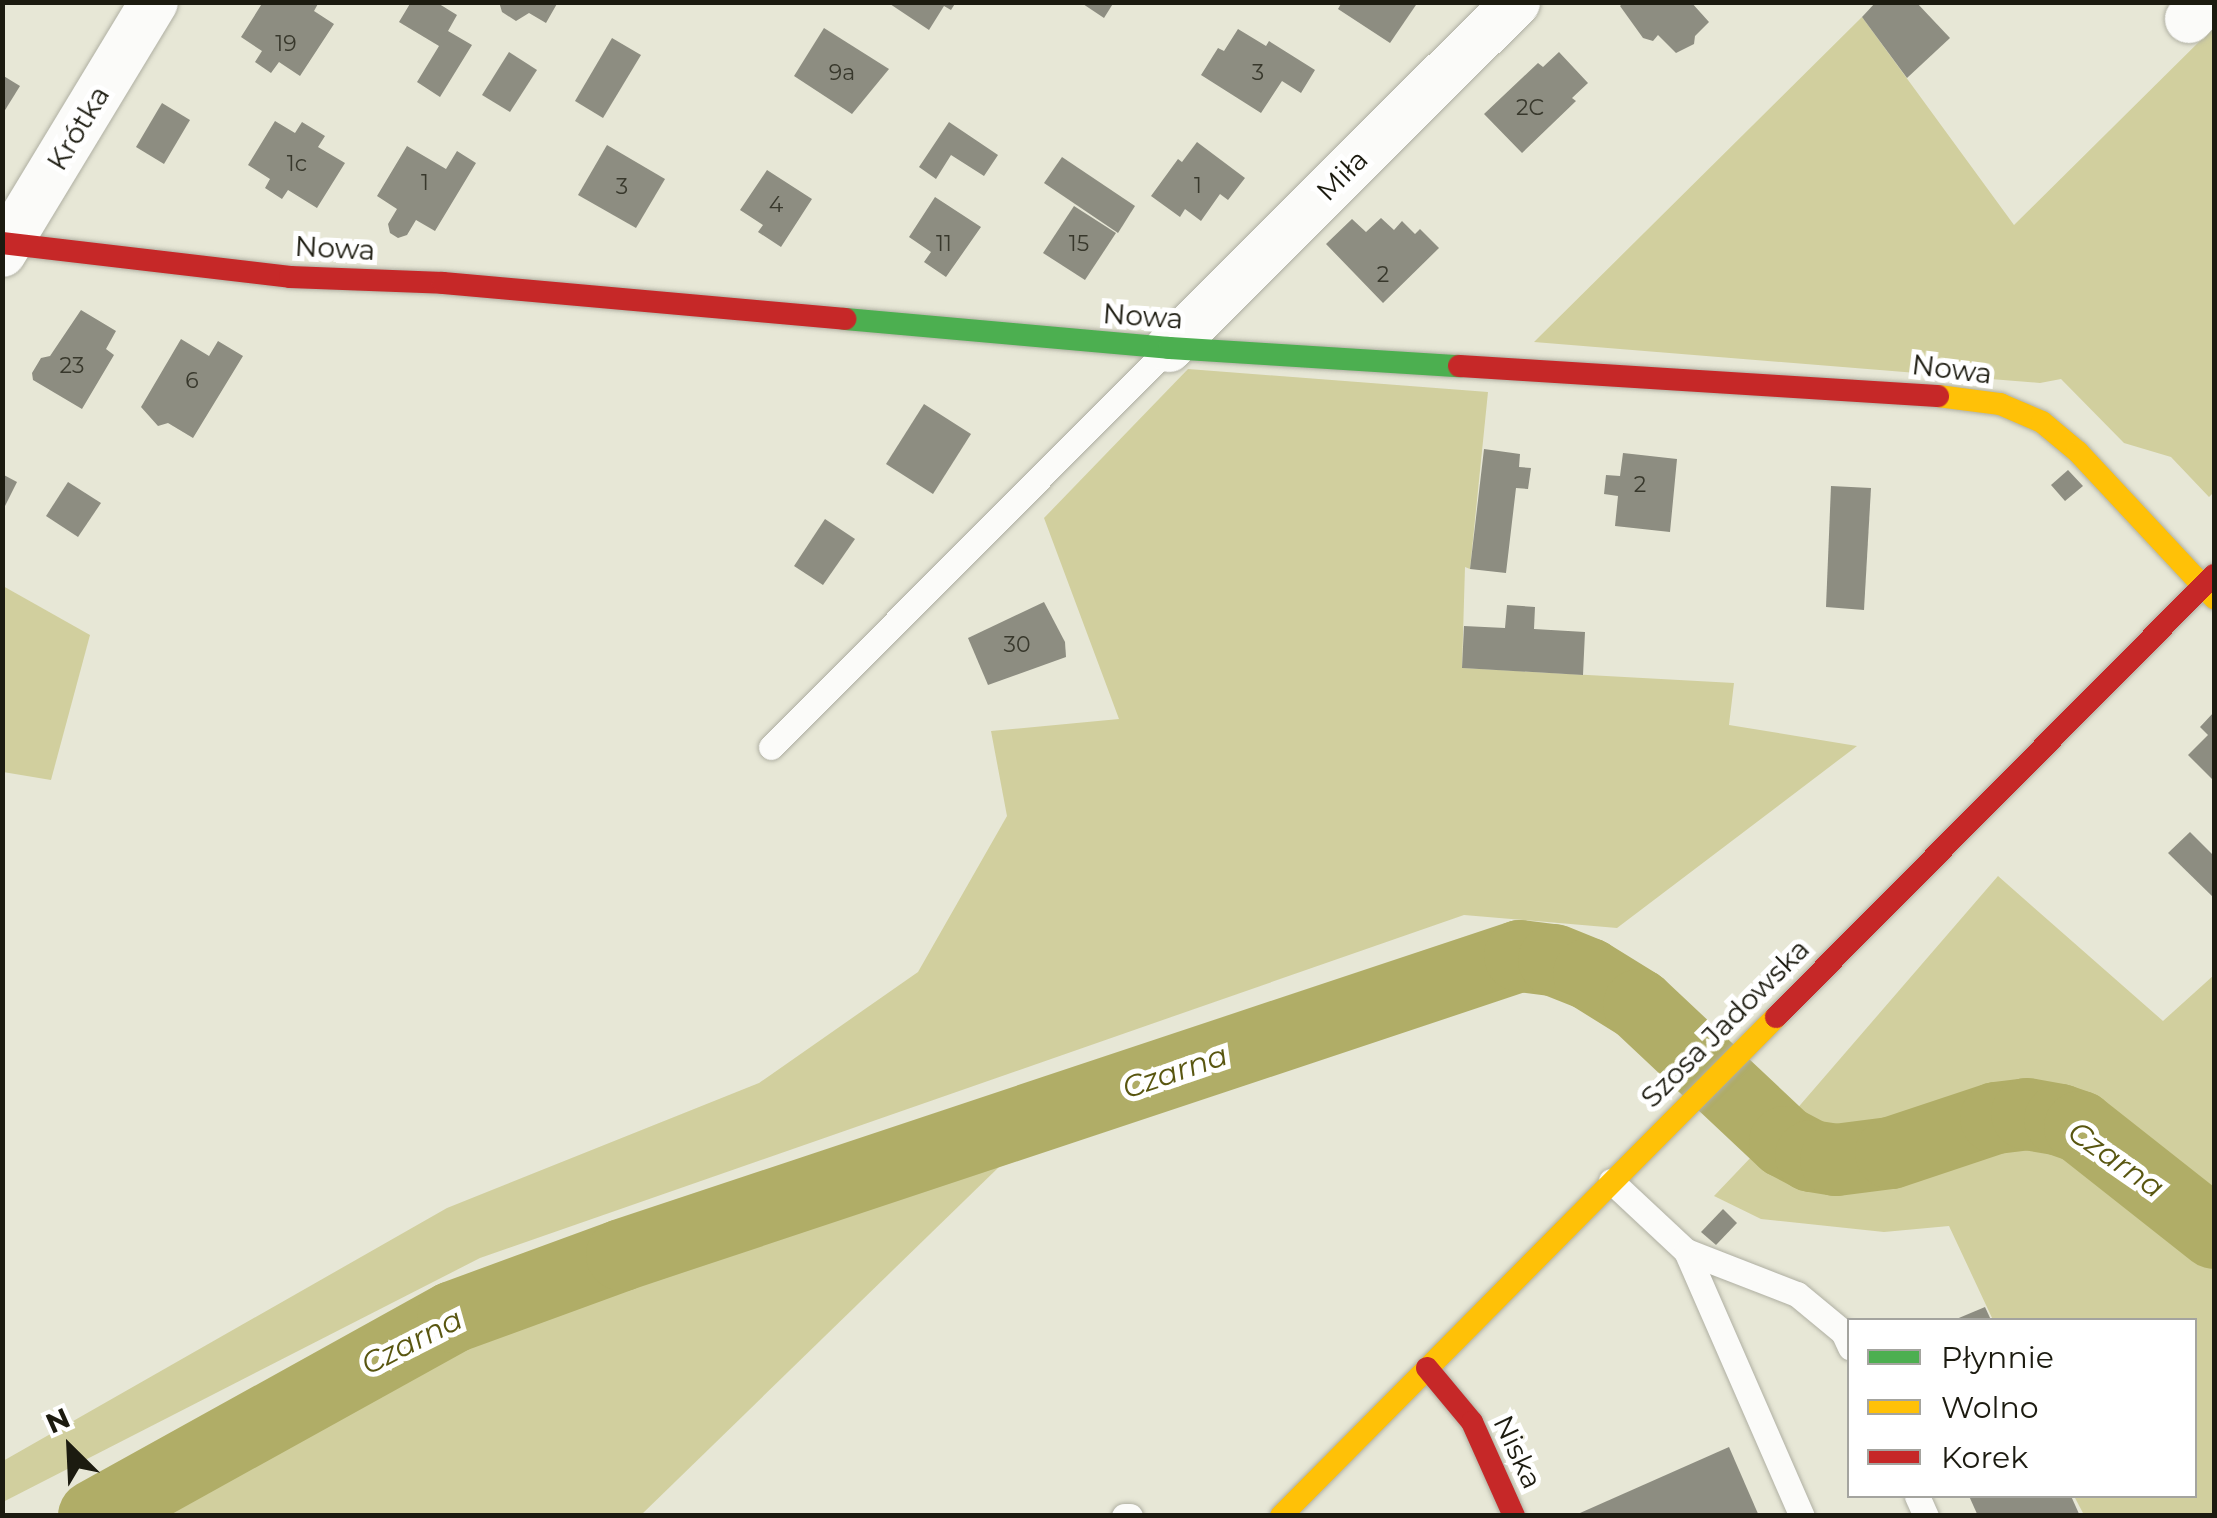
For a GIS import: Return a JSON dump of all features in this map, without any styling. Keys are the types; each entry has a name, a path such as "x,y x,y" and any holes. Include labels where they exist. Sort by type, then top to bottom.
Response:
{"street":[{"name":"Krótka","path":"4,247 154,2"},
{"name":"Miła","path":"1169,348 1516,2"},
{"name":"Nowa","path":"4,247 290,277 443,283 1169,348 1924,394 2000,404 2042,422 2070,444 2210,587"},
{"name":"Szosa Jadowska","path":"1280,1516 1762,1029 2210,587"},
{"name":"Niska","path":"1427,1368 1472,1422 1514,1516"}],"lane":[{"path":"771,747 1169,348"},
{"path":"1612,1181 1686,1250 1797,1294 1843,1332 1847,1341"},
{"path":"1686,1250 1802,1516"}],"shaded area":[{"path":"1862,17 2014,225 2214,27 2214,492 2209,497 2171,457 2124,443 2061,379 2040,383 1534,342"},
{"path":"1188,369 1488,392 1470,569 1465,567 1462,668 1734,683 1729,725 1857,746 1617,928 1464,915 480,1258 3,1502 3,1461 447,1208 759,1083 918,972 1007,816 991,731 1119,719 1044,518"},
{"path":"3,586 90,635 51,780 3,772"},
{"path":"1998,876 2163,1021 2214,975 2214,1515 2084,1515 2075,1498 2197,1498 2197,1318 1992,1318 1949,1226 1884,1232 1761,1219 1714,1196 1795,1111"},
{"path":"1037,1130 641,1515 136,1515 461,1335"}],"building":[{"path":"263,2 319,2 314,11 334,24 300,76 279,62 271,73 255,62 262,51 241,37"},
{"path":"411,2 436,2 457,15 448,31 472,45 440,97 417,82 439,46 399,22"},
{"path":"499,2 558,2 546,23 529,13 516,21 502,12"},
{"path":"887,2 956,2 951,10 944,6 929,30"},
{"path":"1080,2 1114,2 1104,18"},
{"path":"1342,2 1418,2 1390,43 1338,9"},
{"path":"1624,2 1691,2 1709,22 1695,36 1694,44 1676,53 1658,35 1653,41 1643,38 1620,6"},
{"path":"1876,2 1916,2 1950,38 1907,78 1862,17"},
{"path":"824,28 889,69 852,114 794,76"},
{"path":"1238,29 1266,46 1269,41 1315,70 1301,93 1282,81 1261,113 1201,75 1218,48 1224,51"},
{"path":"612,38 641,55 603,118 575,101"},
{"path":"509,52 537,70 510,112 482,95"},
{"path":"1559,52 1588,83 1572,98 1576,101 1522,153 1484,114 1538,63 1543,67"},
{"path":"2,75 20,86 2,115"},
{"path":"162,103 190,120 164,164 136,147"},
{"path":"275,121 295,133 302,122 325,136 318,147 345,163 317,208 288,190 282,199 265,188 270,179 248,165"},
{"path":"949,122 998,155 984,176 951,155 936,179 919,167"},
{"path":"1197,142 1245,178 1228,200 1220,194 1201,221 1185,209 1180,217 1151,196 1178,159 1182,162"},
{"path":"607,145 665,179 636,228 578,195"},
{"path":"407,146 446,169 457,151 476,163 435,231 416,220 407,235 398,238 390,233 388,224 397,209 377,196"},
{"path":"1062,157 1135,206 1118,233 1044,183"},
{"path":"767,170 812,199 781,247 758,232 763,225 740,210"},
{"path":"935,197 981,227 946,277 924,262 931,252 909,237"},
{"path":"1074,206 1116,233 1085,280 1043,253"},
{"path":"1381,218 1394,230 1402,221 1415,234 1420,229 1439,248 1383,303 1326,244 1352,219 1366,232"},
{"path":"81,310 116,331 106,349 114,355 82,409 33,380 32,373 41,358 50,356"},
{"path":"181,339 209,356 218,341 243,356 193,438 168,423 158,426 141,407"},
{"path":"924,404 971,434 933,494 886,464"},
{"path":"1484,449 1520,454 1519,467 1531,468 1528,489 1516,488 1506,573 1470,569"},
{"path":"1623,453 1677,459 1670,532 1615,526 1618,496 1604,494 1606,475 1620,476"},
{"path":"2068,470 2083,486 2065,501 2051,485"},
{"path":"2,474 17,482 2,512"},
{"path":"68,482 101,503 78,537 46,516"},
{"path":"1831,486 1871,488 1864,610 1826,607"},
{"path":"825,519 855,539 823,585 794,566"},
{"path":"1044,602 1065,642 1066,657 988,685 968,638"},
{"path":"1507,605 1535,607 1534,629 1585,632 1583,675 1462,668 1464,626 1505,628"},
{"path":"2214,712 2214,781 2188,755 2208,735 2200,727"},
{"path":"2190,832 2214,856 2214,898 2168,853"},
{"path":"1723,1209 1737,1223 1716,1245 1701,1232"},
{"path":"1985,1307 1990,1318 1959,1318"},
{"path":"1729,1447 1759,1516 1580,1513"},
{"path":"1970,1498 2072,1498 2080,1516 1978,1516"}],"waterway":[{"name":"Czarna","path":"94,1516 453,1317 622,1255 1520,956 1554,960 1589,974 1639,1005 1785,1142 1811,1156 1836,1160 1891,1153 1996,1118 2027,1114 2060,1120 2080,1127 2214,1233"}],"traffic: fast":[{"path":"845,319 1169,348 1459,366"}],"traffic: slow":[{"path":"1938,396 2000,404 2042,422 2078,452 2214,598"},
{"path":"1281,1516 1776,1017"}],"traffic: jam":[{"path":"2,243 290,277 443,283 845,319"},
{"path":"1459,366 1938,396"},
{"path":"1776,1017 2214,575"},
{"path":"1427,1368 1472,1422 1514,1516"}]}
